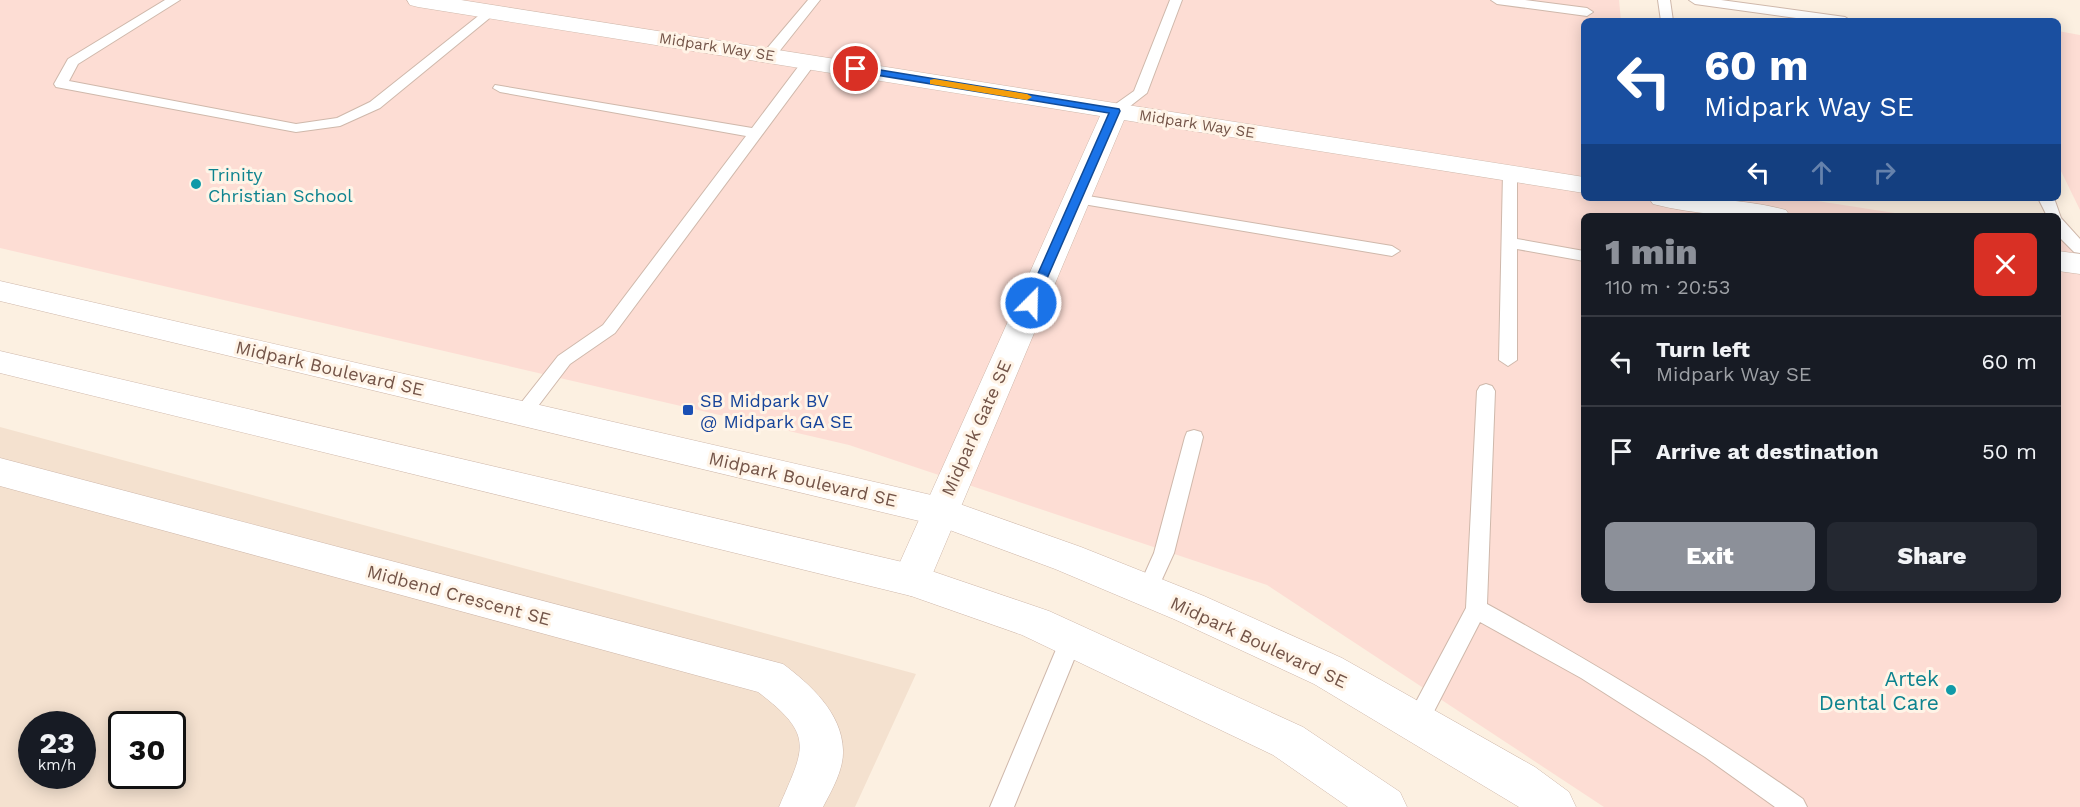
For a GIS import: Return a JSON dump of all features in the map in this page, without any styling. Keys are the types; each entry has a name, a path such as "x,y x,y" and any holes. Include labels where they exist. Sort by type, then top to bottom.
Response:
{"street":[{"name":"Midpark Way SE","path":"418,0 1581,185"},
{"name":"Midpark Gate SE","path":"911,580 1115,111"},
{"path":"1699,201 1761,213"},
{"path":"2061,261 2080,264"},
{"name":"Midpark Boulevard SE","path":"0,291 940,511 1147,591 1328,670 1520,782 1554,807"},
{"path":"0,362 911,580 1035,623 1288,741 1385,807"},
{"name":"Midbend Crescent SE","path":"0,471 769,677 789,691 820,734 821,763 801,807"}],"lane":[{"path":"174,0 73,62 61,84 296,129 340,122 375,105 491,12"},
{"path":"769,55 814,0"},
{"path":"1115,111 1140,93 1176,0"},
{"path":"1497,0 1587,11"},
{"path":"1664,0 1667,18"},
{"path":"1695,0 1824,18"},
{"path":"523,413 564,360 609,329 808,62"},
{"path":"500,88 756,133"},
{"path":"1508,360 1510,173"},
{"path":"1076,199 1392,251"},
{"path":"2061,228 2080,248"},
{"path":"1508,242 1581,255"},
{"path":"1417,722 1476,609 1486,391"},
{"path":"1147,591 1164,553 1194,437"},
{"path":"1476,609 1589,671 1713,750 1795,807"},
{"path":"1002,807 1071,640"}],"shaded area":[{"path":"0,0 1619,0 1621,18 1581,18 1581,201 1817,201 1895,213 1581,213 1581,603 2061,603 2061,239 2080,242 2080,807 1604,807 1267,585 849,445 0,248"},
{"path":"2061,32 2080,35 2080,210 2061,171"},
{"path":"0,427 916,674 855,807 0,807"}],"slow traffic":[{"path":"934,82 1027,97"}],"place":[{"name":"Trinity Christian School","path":"196,184"},
{"name":"SB Midpark BV @ Midpark GA SE","path":"688,410"},
{"name":"Artek Dental Care","path":"1951,690"}],"route":[{"path":"856,69 1115,111 1031,303"}]}
